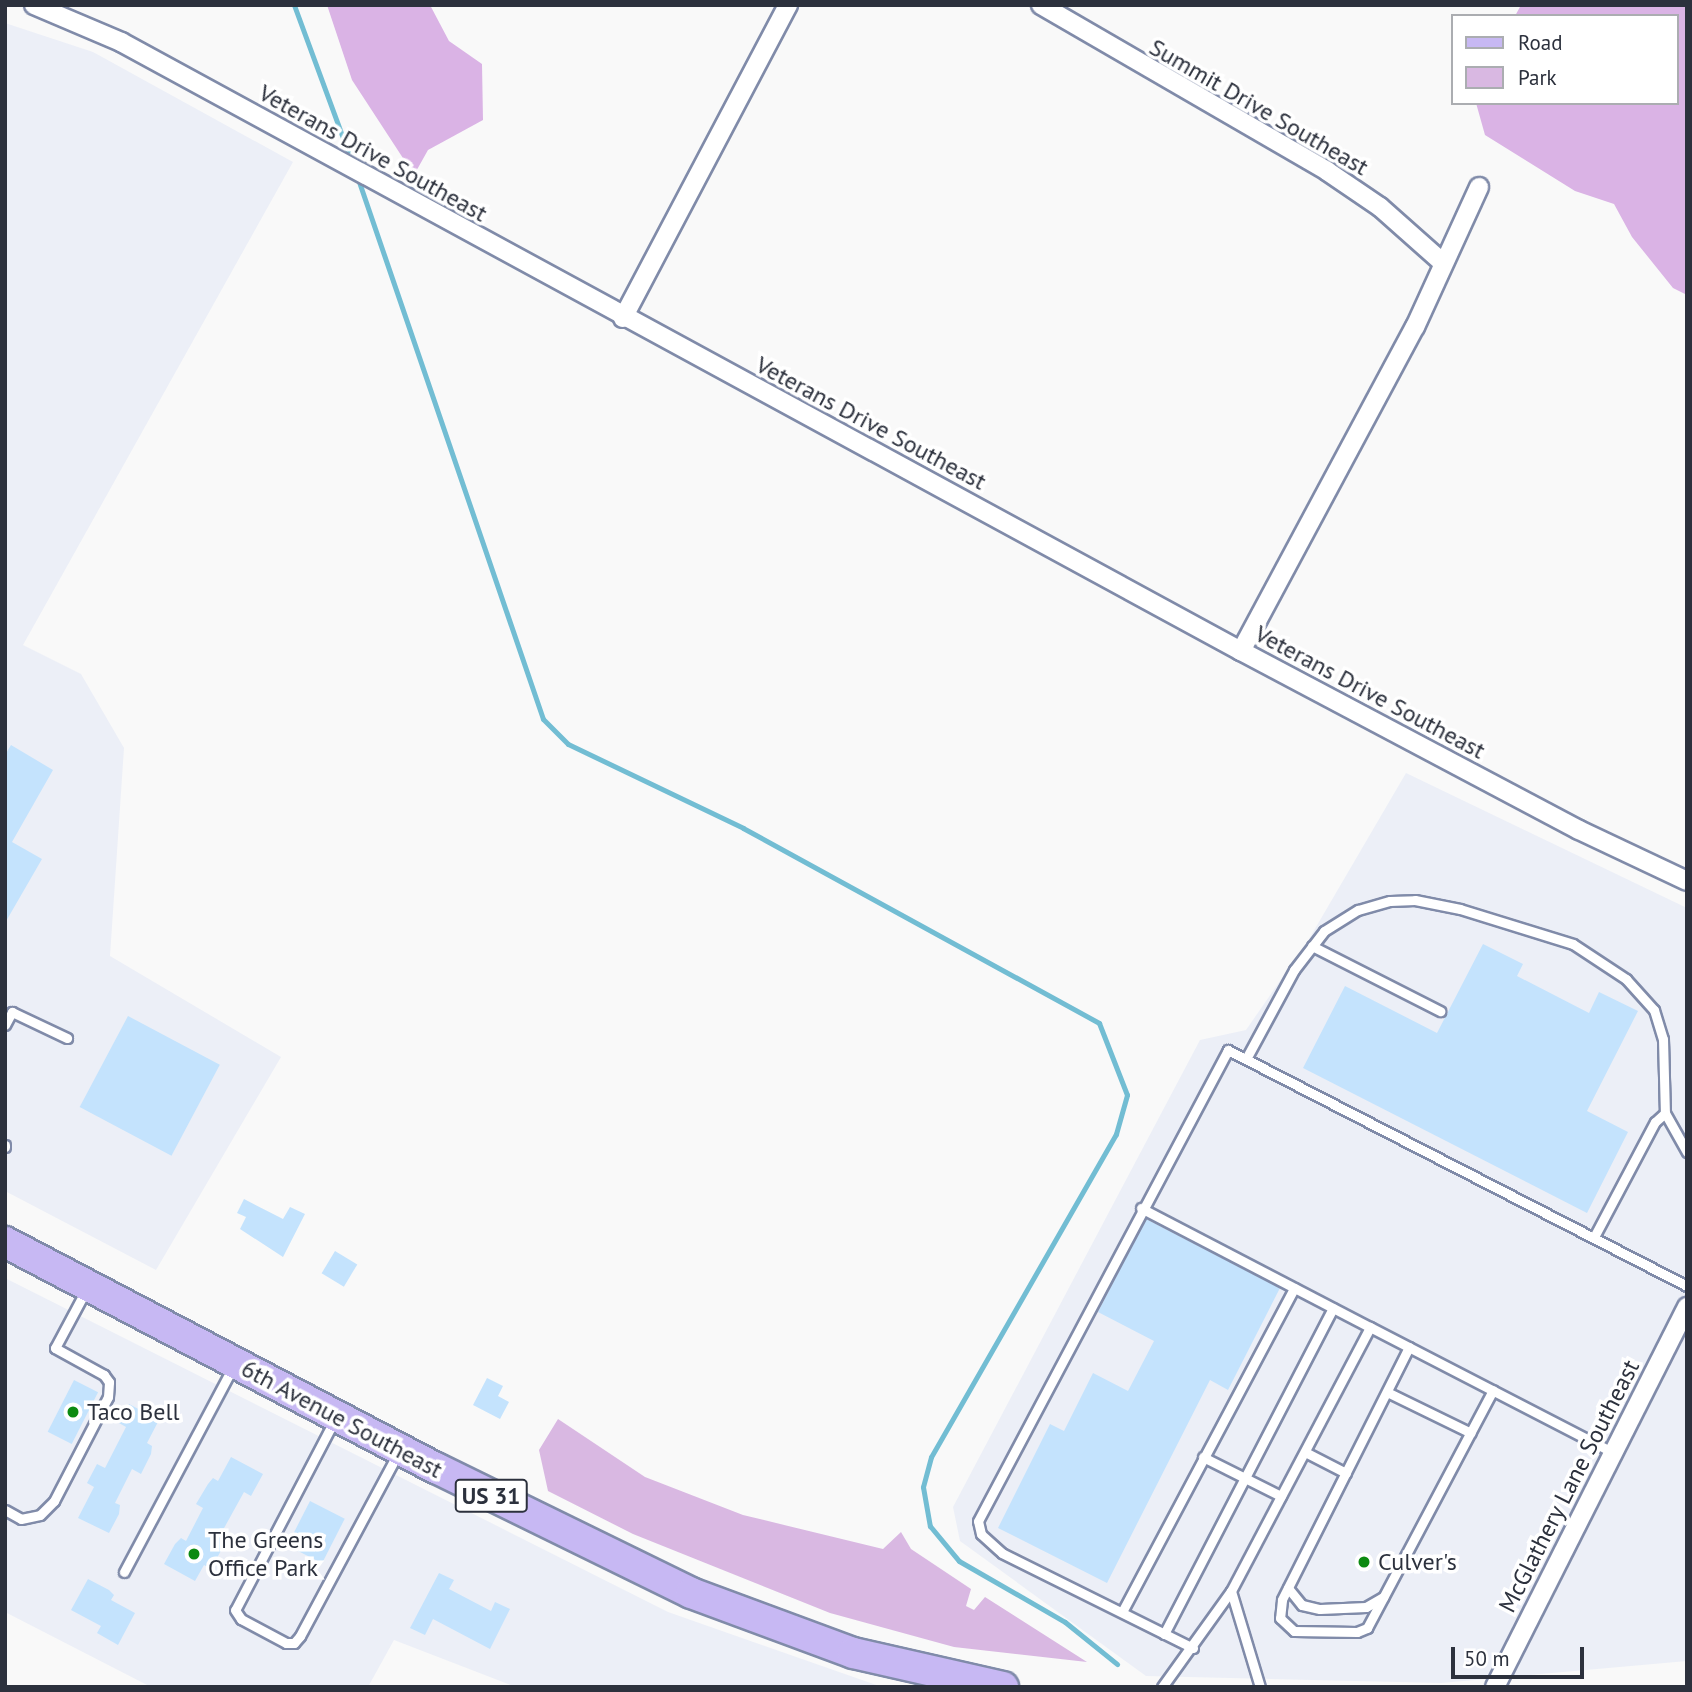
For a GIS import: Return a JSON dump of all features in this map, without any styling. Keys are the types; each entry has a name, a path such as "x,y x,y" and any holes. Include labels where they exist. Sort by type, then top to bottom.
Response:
{"main road":[{"name":"6th Avenue Southeast","path":"5,1242 400,1449 691,1593 853,1653 1003,1687"}],"street":[{"name":"Veterans Drive Southeast","path":"34,5 121,42 623,318 1241,650 1579,830 1687,881"},
{"path":"623,318 788,5"},
{"name":"Summit Drive Southeast","path":"1041,5 1327,171 1380,207 1443,263"},
{"path":"1241,650 1415,327 1479,187"},
{"name":"McGlathery Lane Southeast","path":"1495,1687 1687,1307"}],"lane":[{"path":"1247,1057 1294,971 1324,931 1358,910 1415,900 1460,909 1573,944 1626,979 1654,1010 1663,1040 1665,1113 1687,1152"},
{"path":"1312,946 1440,1011"},
{"path":"5,1025 12,1012 67,1038"},
{"path":"1193,1648 1002,1553 981,1534 978,1521 1221,1056 1228,1050 1247,1057 1687,1286"},
{"path":"1594,1237 1655,1122 1665,1113"},
{"path":"1141,1208 1614,1453"},
{"path":"5,1510 21,1519 40,1515 54,1501 108,1397 109,1382 104,1374 55,1349 88,1286"},
{"path":"1122,1612 1294,1288"},
{"path":"1164,1633 1333,1308"},
{"path":"1162,1687 1193,1648 1231,1591 1370,1327"},
{"path":"1409,1347 1288,1588 1280,1618 1307,1634 1363,1631 1385,1595 1493,1390"},
{"path":"124,1572 235,1363"},
{"path":"1387,1392 1471,1433"},
{"path":"337,1416 235,1611 241,1619 286,1643 294,1643 300,1636 400,1449"},
{"path":"1305,1452 1346,1473"},
{"path":"1203,1457 1281,1496"},
{"path":"1288,1588 1302,1605 1320,1609 1366,1607 1385,1595"},
{"path":"1231,1591 1260,1687"}],"shaded area":[{"path":"327,5 430,5 449,41 482,64 483,120 428,150 414,175 352,80"},
{"path":"1521,5 1687,5 1687,295 1673,288 1632,237 1614,204 1575,191 1485,135 1477,105 1678,105 1678,14 1516,14"},
{"path":"5,23 93,52 293,162 23,645 81,674 124,748 110,956 281,1057 156,1270 5,1191"},
{"path":"1406,773 1687,908 1687,1661 1441,1683 1146,1676 960,1541 953,1507 1200,1040 1246,1030 1309,939"},
{"path":"5,1278 668,1612 882,1687 516,1687 394,1640 368,1687 151,1687 5,1612"}],"green space":[{"path":"558,1419 645,1477 743,1515 883,1549 901,1532 911,1549 971,1589 966,1606 974,1610 985,1597 1087,1662 954,1647 830,1613 633,1534 548,1491 539,1450"}],"building":[{"path":"11,745 53,770 12,842 42,859 5,923 5,755"},
{"path":"1483,944 1523,964 1517,976 1589,1013 1599,992 1638,1011 1587,1111 1628,1132 1587,1213 1303,1068 1345,986 1437,1033"},
{"path":"128,1016 220,1065 171,1156 80,1107"},
{"path":"244,1199 283,1219 290,1207 305,1214 283,1257 240,1229 246,1217 237,1213"},
{"path":"1146,1219 1280,1288 1228,1390 1210,1380 1107,1583 998,1528 1050,1424 1064,1431 1093,1373 1128,1391 1154,1341 1098,1312"},
{"path":"335,1251 357,1264 344,1287 322,1273"},
{"path":"487,1378 503,1386 498,1396 509,1402 500,1419 473,1405"},
{"name":"Taco Bell","path":"74,1380 98,1392 72,1444 48,1432"},
{"path":"129,1404 159,1420 147,1443 152,1446 151,1454 141,1474 132,1469 115,1503 120,1505 119,1514 109,1533 78,1518 94,1487 87,1483 97,1464 105,1468 126,1427 119,1423"},
{"path":"231,1457 263,1474 251,1496 244,1492 223,1530 230,1534 211,1569 204,1565 195,1581 164,1564 175,1544 181,1538 186,1541 203,1508 196,1504 213,1478 218,1481"},
{"path":"310,1501 345,1519 322,1563 287,1546"},
{"path":"439,1573 454,1580 449,1589 491,1611 495,1602 510,1609 490,1649 433,1619 425,1635 410,1628"},
{"path":"88,1579 109,1590 114,1595 111,1600 135,1613 118,1645 97,1633 101,1626 71,1610"}],"waterway":[{"path":"294,5 352,163"},
{"path":"357,176 543,719 568,744 743,828 1099,1023 1127,1095 1116,1134 931,1457 923,1487 930,1526 959,1561 1065,1622 1117,1664"}],"place":[{"name":"Taco Bell","path":"73,1412"},
{"name":"The Greens Office Park","path":"194,1554"},
{"name":"Culver's","path":"1364,1562"}]}
